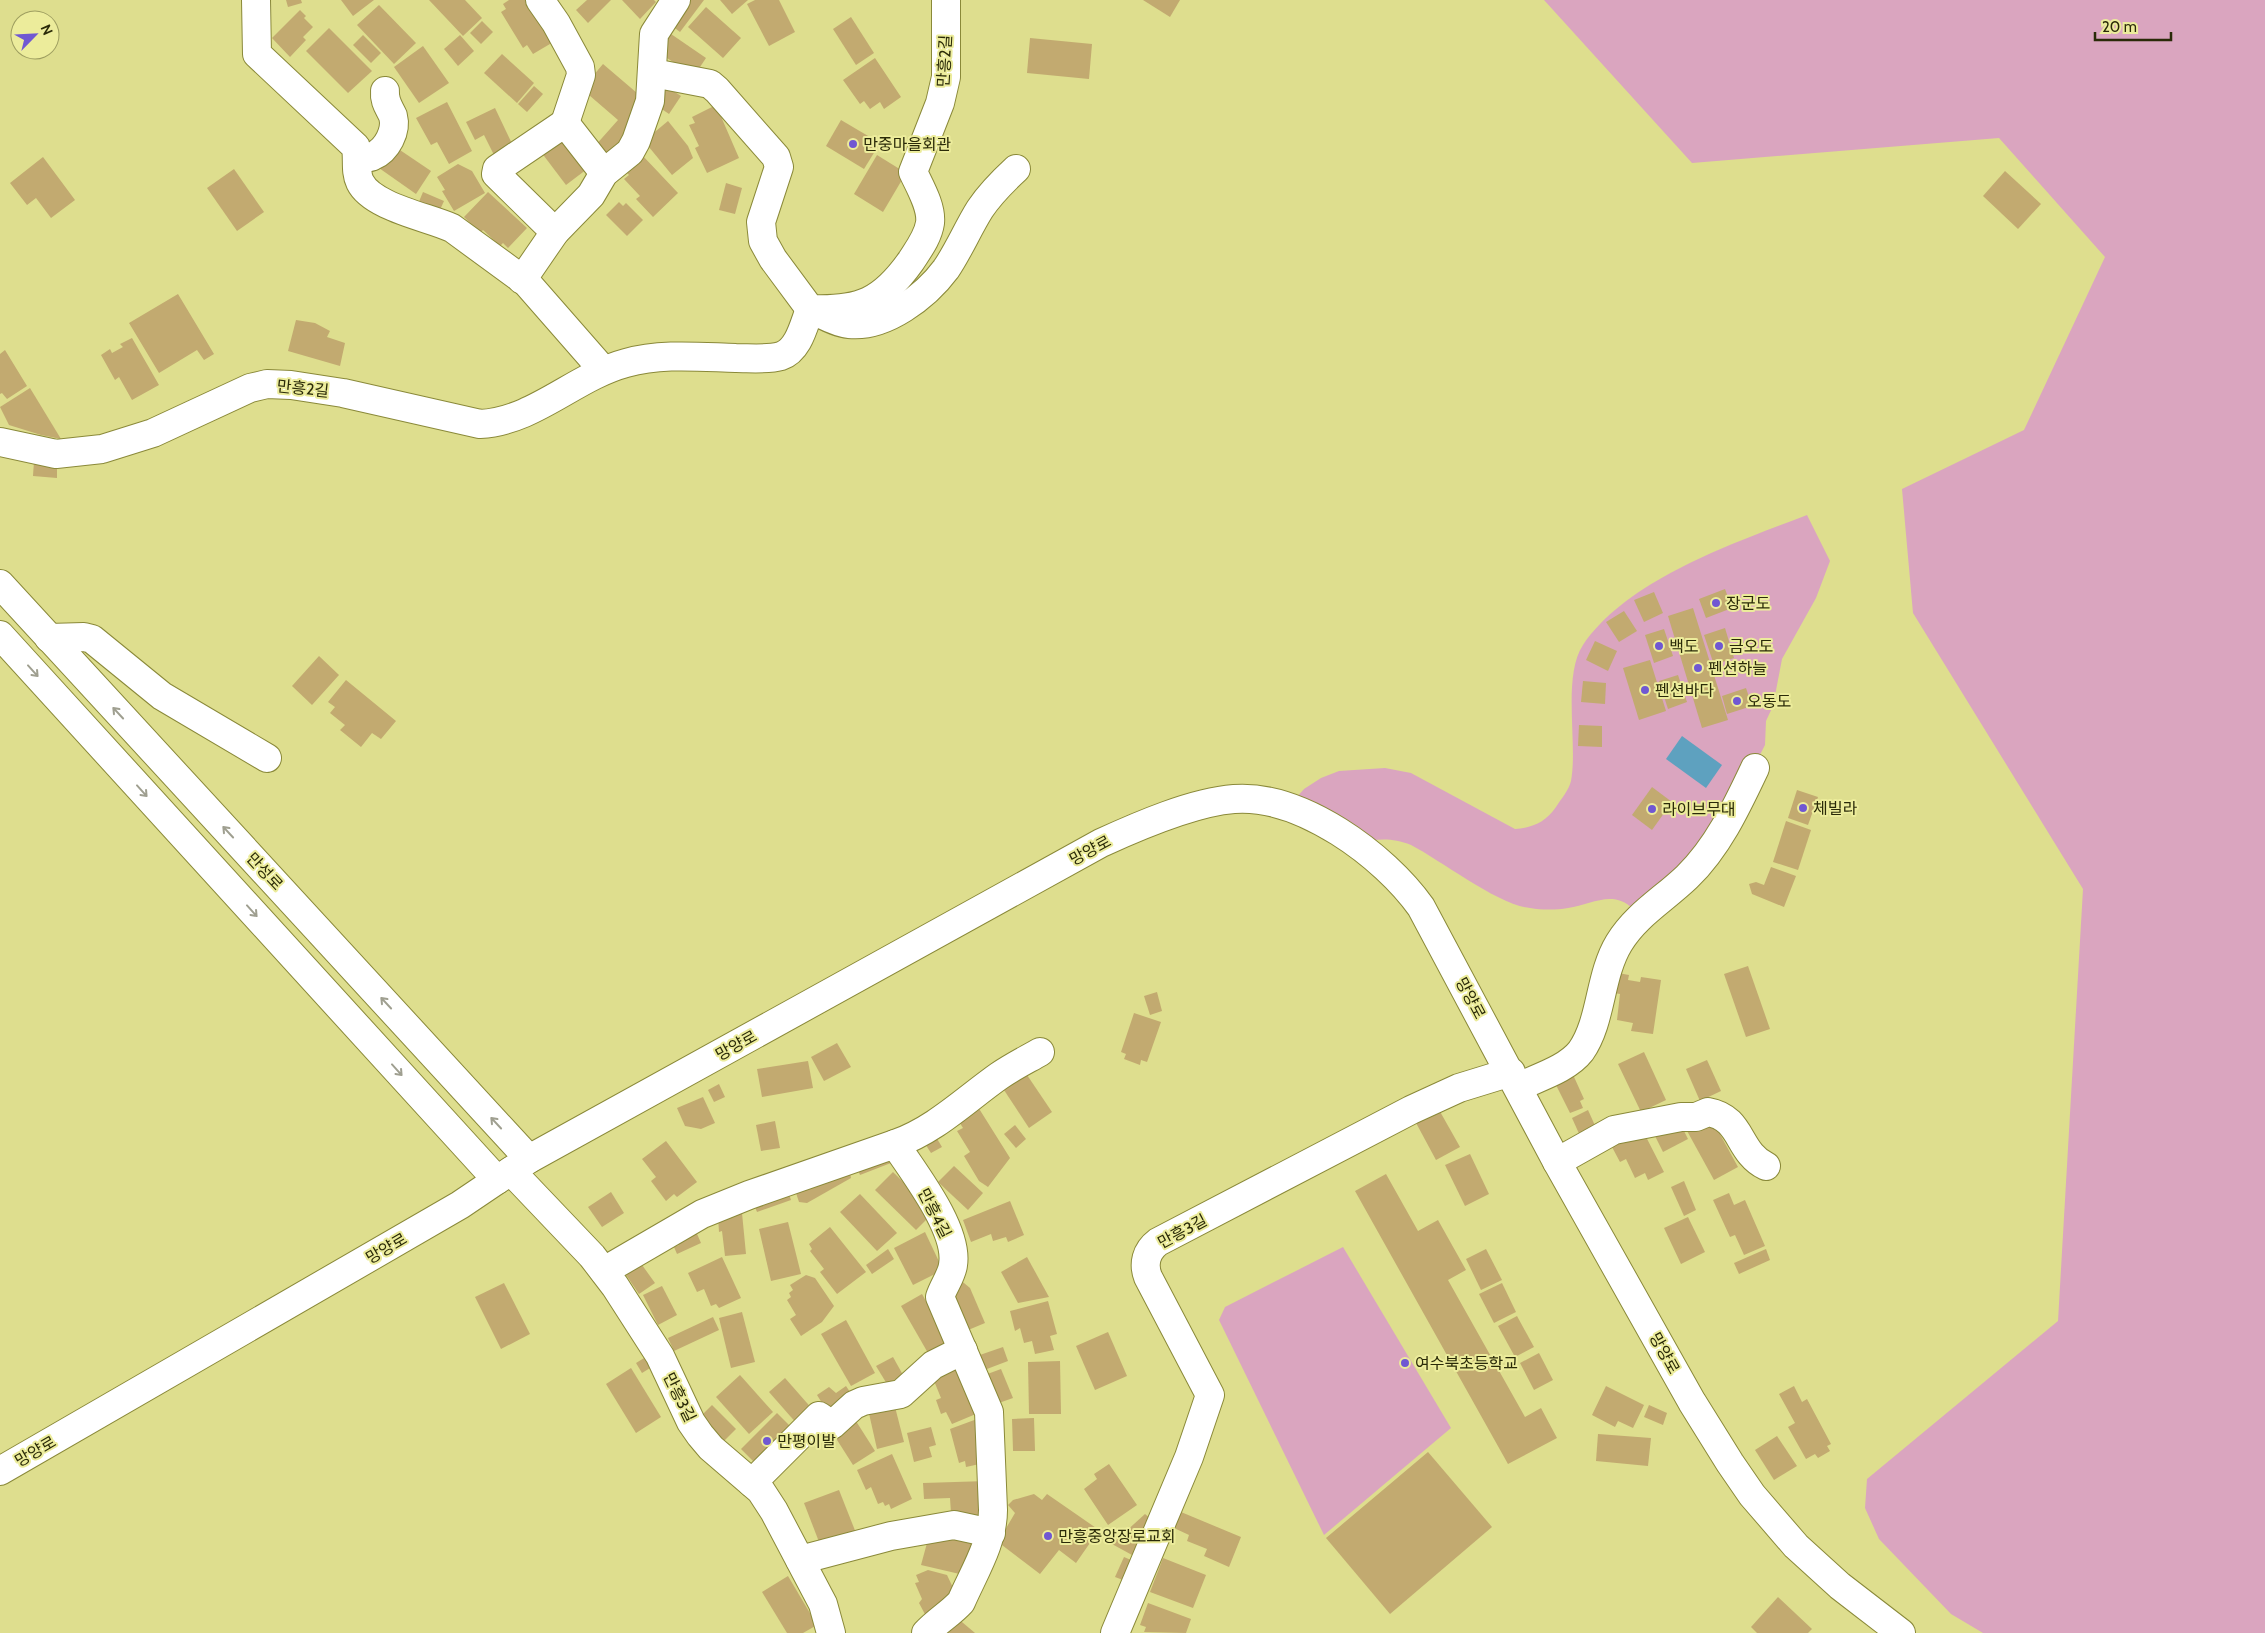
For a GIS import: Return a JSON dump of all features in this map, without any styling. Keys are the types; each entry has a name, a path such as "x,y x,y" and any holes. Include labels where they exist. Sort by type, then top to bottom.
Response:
{"street":[{"path":"256,0 256,50 259,57 348,137 356,148 358,159 357,172 365,190 408,214 439,222 452,228 522,280 540,296 603,370"},
{"path":"540,0 556,23 580,67 581,76 565,123 497,169 496,174 556,232"},
{"path":"522,280 556,232 591,195 604,173 630,152 636,141 650,101 654,34 676,0"},
{"name":"만흥2길","path":"0,442 56,454 102,449 153,433 250,388 267,384 291,385 343,392 480,424 492,424 513,419 603,370 627,362 653,358 766,358 781,356 787,353 796,342 810,309 839,310 859,306 876,298 901,275 926,235 930,223 927,206 913,172 940,103 946,78 946,0"},
{"path":"653,73 710,84 776,157 779,166 761,222 763,241 773,259 810,309 849,324 867,323 902,309 934,282 946,269 981,208 997,187 1016,169"},
{"path":"358,159 373,156 380,152 394,131 392,116 384,98 385,90"},
{"path":"565,123 604,173"},
{"name":"만성로","path":"0,584 512,1170"},
{"path":"0,635 512,1170"},
{"path":"49,638 84,637 92,640 162,696 267,758"},
{"path":"1515,1079 1562,1066 1580,1051 1592,1025 1606,972 1618,944 1638,917 1688,876 1714,845 1737,806 1755,768"},
{"name":"망양로","path":"0,1471 452,1210 512,1170 1101,843 1154,821 1194,808 1234,799 1266,801 1310,816 1355,844 1395,876 1412,895 1428,919 1558,1162 1692,1402 1752,1494 1796,1546 1840,1586 1901,1633"},
{"path":"604,1271 702,1214 749,1195 909,1139 949,1116 1000,1075 1040,1052"},
{"name":"만흥3길","path":"1115,1633 1189,1457 1210,1396 1148,1277 1145,1263 1149,1250 1158,1242 1412,1110 1459,1088 1515,1079"},
{"path":"1558,1162 1614,1130 1681,1116 1696,1117 1708,1112 1731,1122 1750,1155 1766,1166"},
{"name":"만흥4길","path":"895,1144 937,1209 946,1228 953,1265 940,1297 990,1412 993,1510 991,1533 961,1602 935,1622 926,1633"},
{"name":"만흥3길","path":"512,1170 604,1271 638,1319 660,1356 691,1422 711,1448 752,1483 774,1511 823,1604 831,1633"},
{"path":"752,1483 819,1416 832,1425 854,1405 863,1400 900,1394 933,1366 963,1350"},
{"path":"800,1560 892,1536 954,1525 991,1533"}],"shaded area":[{"path":"1544,0 2265,0 2265,1633 1983,1633 1951,1614 1879,1539 1865,1508 1867,1479 2058,1321 2083,889 1913,613 1902,489 2024,430 2105,257 1999,138 1692,163"},
{"path":"1807,515 1830,561 1816,598 1782,659 1773,706 1766,721 1765,745 1714,845 1633,909 1625,903 1610,899 1559,909 1539,909 1517,905 1486,891 1411,845 1383,840 1355,844 1288,807 1304,789 1321,778 1339,771 1385,768 1411,773 1515,829 1538,823 1552,812 1565,794 1571,781 1573,766 1573,675 1583,645 1603,622 1627,601 1654,582 1716,551"},
{"path":"1343,1247 1451,1428 1324,1535 1219,1320 1225,1307"}],"water":[{"path":"1682,736 1722,765 1706,788 1666,759"}],"building":[{"path":"286,0 301,0 302,3 288,7"},
{"path":"341,0 374,0 353,16"},
{"path":"429,0 465,0 482,18 463,36"},
{"path":"509,0 531,0 555,41 533,54 527,45 523,48 501,12 506,9 503,4"},
{"path":"587,0 611,0 588,23 576,10"},
{"path":"622,0 654,0 656,2 640,19"},
{"path":"683,0 704,0 680,32 667,22"},
{"path":"720,0 748,0 732,14"},
{"path":"755,0 779,0 795,32 769,46 747,4"},
{"path":"1143,0 1180,0 1170,17"},
{"path":"379,5 416,43 394,64 357,25"},
{"path":"706,7 741,38 723,58 688,27"},
{"path":"300,10 306,16 304,18 313,27 303,37 306,40 290,57 272,38"},
{"path":"851,17 874,53 856,65 833,29"},
{"path":"482,21 493,32 481,44 470,33"},
{"path":"329,28 372,71 348,93 306,51"},
{"path":"671,34 706,58 694,76 658,52"},
{"path":"363,35 381,53 371,63 353,45"},
{"path":"460,35 474,51 458,66 444,49"},
{"path":"1030,38 1092,44 1089,79 1027,73"},
{"path":"423,46 449,83 419,103 394,67"},
{"path":"502,54 534,83 517,103 484,73"},
{"path":"875,58 901,97 884,109 880,102 870,109 864,101 860,104 843,80"},
{"path":"603,64 644,99 618,155 602,154 594,147 618,120 582,89"},
{"path":"664,85 681,96 669,114 653,103"},
{"path":"534,86 543,94 527,112 518,104"},
{"path":"447,102 472,151 449,164 437,142 431,145 416,118"},
{"path":"716,105 739,158 707,173 695,148 699,146 689,125 695,123 692,117"},
{"path":"495,108 514,148 495,157 484,135 475,140 466,122"},
{"name":"만중마을회관","path":"841,120 880,143 864,169 826,146"},
{"path":"668,121 688,146 693,158 672,175 644,141"},
{"path":"563,129 591,166 566,185 538,148"},
{"path":"394,146 431,171 416,194 379,168"},
{"path":"642,155 678,193 653,217 636,199 640,196 624,179 629,175 625,171"},
{"path":"877,155 906,173 883,212 854,194"},
{"path":"43,157 75,200 51,218 36,198 27,205 10,183"},
{"path":"458,164 472,171 485,193 454,211 442,191 445,190 437,177"},
{"path":"234,169 264,212 237,231 207,188"},
{"path":"2005,171 2041,204 2018,229 1983,196"},
{"path":"726,183 742,188 735,214 719,210"},
{"path":"423,192 444,201 439,212 418,204"},
{"path":"488,192 527,228 508,248 503,243 500,246 483,230 480,233 464,217"},
{"path":"619,202 623,206 626,203 643,220 627,236 606,215"},
{"path":"178,294 214,354 204,360 197,350 159,373 129,323"},
{"path":"296,320 315,323 330,331 327,337 345,343 340,366 288,351"},
{"path":"132,338 159,385 132,400 119,377 115,380 101,355 110,349 112,353 123,347 120,344"},
{"path":"5,350 27,386 7,399 2,393 0,394 0,354"},
{"path":"30,388 61,439 9,425 0,407"},
{"path":"34,461 57,462 57,478 33,476"},
{"name":"장군도","path":"1725,589 1732,608 1706,618 1699,599"},
{"path":"1654,592 1663,613 1644,622 1634,600"},
{"name":"펜션하늘","path":"1693,608 1728,720 1702,728 1668,616"},
{"path":"1624,611 1637,631 1619,642 1606,622"},
{"name":"금오도","path":"1725,628 1734,658 1714,665 1704,635"},
{"name":"백도","path":"1664,629 1673,656 1654,663 1645,635"},
{"path":"1595,641 1617,651 1608,671 1586,660"},
{"path":"319,656 339,675 312,705 292,686"},
{"name":"펜션바다","path":"1650,660 1666,711 1639,720 1623,668"},
{"path":"1678,675 1687,702 1668,709 1659,681"},
{"path":"346,680 396,721 381,739 372,733 361,747 340,730 345,725 330,713 335,707 328,702"},
{"path":"1583,681 1606,683 1605,704 1581,702"},
{"name":"오동도","path":"1746,688 1752,706 1727,714 1722,696"},
{"path":"1579,725 1602,726 1602,747 1578,746"},
{"name":"라이브무대","path":"1652,787 1672,802 1652,830 1632,815"},
{"name":"체빌라","path":"1797,790 1818,797 1808,825 1788,818"},
{"path":"1786,821 1811,830 1798,870 1773,862"},
{"path":"1771,867 1796,876 1784,907 1752,894 1749,884 1756,882 1764,885"},
{"path":"1748,966 1770,1029 1746,1037 1724,974"},
{"path":"1618,973 1629,975 1628,980 1640,982 1641,977 1661,980 1653,1034 1631,1031 1633,1023 1617,1020 1620,994 1614,993"},
{"path":"1157,992 1162,1011 1150,1015 1144,996"},
{"path":"1134,1013 1161,1022 1147,1062 1141,1060 1140,1065 1124,1059 1126,1054 1121,1052"},
{"path":"837,1043 851,1067 824,1081 811,1057"},
{"path":"1644,1052 1666,1100 1641,1112 1618,1064"},
{"path":"1707,1060 1721,1091 1700,1101 1686,1069"},
{"path":"808,1061 813,1088 762,1097 757,1069"},
{"path":"1570,1068 1584,1099 1580,1101 1583,1108 1570,1113 1552,1077"},
{"path":"1023,1069 1052,1112 1029,1128 1000,1084"},
{"path":"719,1084 725,1097 714,1102 708,1090"},
{"path":"703,1097 715,1123 701,1129 685,1126 677,1108"},
{"path":"978,1107 1010,1158 988,1187 979,1181 964,1156 970,1152 957,1131 963,1128 958,1120"},
{"path":"1438,1108 1460,1147 1436,1160 1415,1121"},
{"path":"1588,1110 1597,1130 1581,1138 1572,1118"},
{"path":"1710,1116 1738,1167 1714,1180 1686,1129"},
{"path":"775,1121 780,1148 761,1151 756,1125"},
{"path":"1679,1121 1688,1139 1663,1152 1654,1134"},
{"path":"1015,1125 1026,1139 1016,1148 1004,1134"},
{"path":"1643,1131 1664,1172 1648,1180 1645,1173 1635,1178 1626,1159 1620,1162 1612,1147"},
{"path":"933,1132 942,1147 931,1153 922,1139"},
{"path":"666,1141 697,1182 677,1197 674,1194 666,1201 651,1181 656,1177 642,1159"},
{"path":"893,1151 896,1161 860,1175 856,1165"},
{"path":"1470,1154 1489,1194 1465,1206 1445,1165"},
{"path":"954,1166 983,1193 968,1210 938,1182"},
{"path":"849,1168 851,1178 807,1203 799,1202 794,1187"},
{"path":"893,1172 934,1212 916,1230 875,1190"},
{"path":"1386,1174 1418,1231 1438,1220 1466,1270 1448,1280 1525,1417 1541,1408 1557,1438 1508,1464 1355,1191"},
{"path":"1684,1181 1696,1210 1684,1216 1671,1187"},
{"path":"788,1191 791,1200 757,1212 753,1202"},
{"path":"611,1192 624,1213 602,1227 588,1207"},
{"path":"1729,1193 1734,1205 1745,1200 1765,1246 1744,1255 1735,1235 1730,1237 1713,1200"},
{"path":"860,1194 897,1233 877,1251 840,1212"},
{"path":"1010,1201 1024,1235 1008,1242 1006,1237 993,1241 991,1234 971,1242 963,1220"},
{"path":"742,1213 746,1254 725,1256 722,1231 719,1232 718,1216"},
{"path":"1688,1217 1705,1252 1681,1264 1664,1228"},
{"path":"788,1222 801,1274 771,1281 759,1229"},
{"path":"694,1227 701,1243 677,1254 674,1247 679,1245 675,1236"},
{"path":"830,1227 866,1272 837,1294 820,1272 824,1269 810,1251 812,1249 809,1244"},
{"path":"925,1232 943,1270 913,1285 894,1248"},
{"path":"888,1249 894,1259 872,1274 866,1265"},
{"path":"1486,1249 1502,1280 1481,1290 1466,1259"},
{"path":"1766,1249 1770,1260 1739,1274 1734,1263"},
{"path":"722,1257 741,1298 719,1308 716,1304 711,1306 704,1289 697,1292 688,1273"},
{"path":"1027,1257 1049,1297 1018,1303 1001,1272"},
{"path":"637,1258 655,1283 639,1294 622,1269"},
{"path":"806,1275 815,1278 834,1306 822,1322 801,1336 790,1319 796,1315 787,1300 791,1297 789,1293 793,1290 790,1285"},
{"path":"958,1278 970,1288 985,1323 961,1333 948,1301"},
{"path":"504,1283 530,1334 501,1349 475,1297"},
{"path":"1502,1283 1516,1312 1494,1323 1479,1294"},
{"path":"662,1286 677,1315 658,1325 643,1295"},
{"path":"922,1294 948,1341 928,1353 901,1306"},
{"path":"1048,1301 1057,1334 1050,1336 1054,1350 1035,1354 1032,1341 1024,1343 1020,1328 1015,1331 1010,1311"},
{"path":"742,1312 755,1362 731,1368 719,1318"},
{"path":"1517,1316 1534,1347 1515,1357 1498,1326"},
{"path":"713,1317 719,1330 674,1351 668,1338"},
{"path":"846,1320 875,1373 851,1386 821,1334"},
{"path":"1108,1332 1127,1376 1095,1390 1076,1346"},
{"path":"1003,1347 1008,1361 979,1372 974,1357"},
{"path":"1539,1353 1553,1380 1534,1390 1520,1363"},
{"path":"649,1355 655,1365 642,1373 636,1363"},
{"path":"893,1357 903,1375 887,1384 876,1366"},
{"path":"1060,1361 1061,1414 1029,1414 1028,1362"},
{"path":"955,1367 983,1411 952,1424 946,1412 941,1414 936,1400 941,1398 930,1371"},
{"path":"631,1368 661,1417 636,1433 606,1384"},
{"path":"1001,1369 1013,1398 993,1405 982,1376"},
{"path":"740,1375 773,1412 749,1434 716,1397"},
{"path":"785,1378 814,1411 798,1425 769,1392"},
{"path":"846,1386 852,1395 827,1411 817,1395 829,1387 836,1393"},
{"path":"1606,1386 1644,1405 1633,1428 1618,1421 1615,1427 1592,1415"},
{"path":"1794,1386 1802,1402 1807,1399 1831,1444 1827,1446 1830,1451 1818,1458 1815,1454 1806,1459 1788,1427 1795,1423 1779,1394"},
{"path":"894,1403 904,1442 877,1449 868,1409"},
{"path":"712,1405 736,1429 723,1442 699,1418"},
{"path":"1649,1405 1667,1413 1663,1425 1644,1417"},
{"path":"777,1413 796,1432 760,1468 741,1449"},
{"path":"854,1418 875,1451 853,1465 832,1432"},
{"path":"1034,1418 1035,1451 1013,1451 1012,1419"},
{"path":"977,1419 984,1463 966,1467 965,1461 959,1463 950,1429"},
{"path":"931,1427 936,1445 929,1447 932,1457 914,1462 907,1433"},
{"path":"1598,1434 1651,1438 1648,1466 1596,1461"},
{"path":"1777,1436 1797,1466 1774,1480 1755,1450"},
{"path":"1428,1452 1492,1527 1390,1614 1326,1538"},
{"path":"892,1454 912,1499 891,1509 889,1504 885,1506 883,1502 878,1504 871,1487 866,1490 857,1470"},
{"path":"1109,1464 1137,1505 1108,1525 1084,1489 1097,1479 1094,1474"},
{"path":"987,1481 988,1520 951,1513 950,1498 924,1499 923,1483"},
{"path":"839,1490 856,1533 821,1547 804,1503"},
{"name":"만흥중앙장로교회","path":"1034,1494 1042,1500 1047,1494 1099,1530 1076,1563 1059,1550 1040,1574 998,1542 1015,1513 1008,1505 1013,1500"},
{"path":"1181,1512 1241,1537 1229,1567 1204,1556 1207,1549 1187,1541 1189,1535 1174,1528"},
{"path":"1145,1514 1151,1519 1132,1555 1112,1544"},
{"path":"935,1531 981,1538 964,1575 921,1565 927,1543 932,1544"},
{"path":"1124,1557 1131,1560 1123,1580 1115,1577"},
{"path":"1163,1558 1206,1575 1193,1608 1150,1592"},
{"path":"928,1570 947,1575 956,1594 927,1618 919,1603 922,1599 915,1583 919,1582 916,1575"},
{"path":"788,1576 817,1625 803,1633 787,1633 762,1592"},
{"path":"1778,1597 1812,1629 1808,1633 1757,1633 1751,1627"},
{"path":"1148,1603 1191,1619 1186,1633 1144,1632 1146,1627 1140,1625"},
{"path":"956,1617 975,1633 942,1633"}],"place":[{"name":"만중마을회관","path":"853,144"},
{"name":"장군도","path":"1716,603"},
{"name":"백도","path":"1659,646"},
{"name":"금오도","path":"1719,646"},
{"name":"펜션하늘","path":"1698,668"},
{"name":"펜션바다","path":"1645,690"},
{"name":"오동도","path":"1737,701"},
{"name":"체빌라","path":"1803,808"},
{"name":"라이브무대","path":"1652,809"},
{"name":"여수북초등학교","path":"1405,1363"},
{"name":"만평이발","path":"767,1441"},
{"name":"만흥중앙장로교회","path":"1048,1536"}]}
